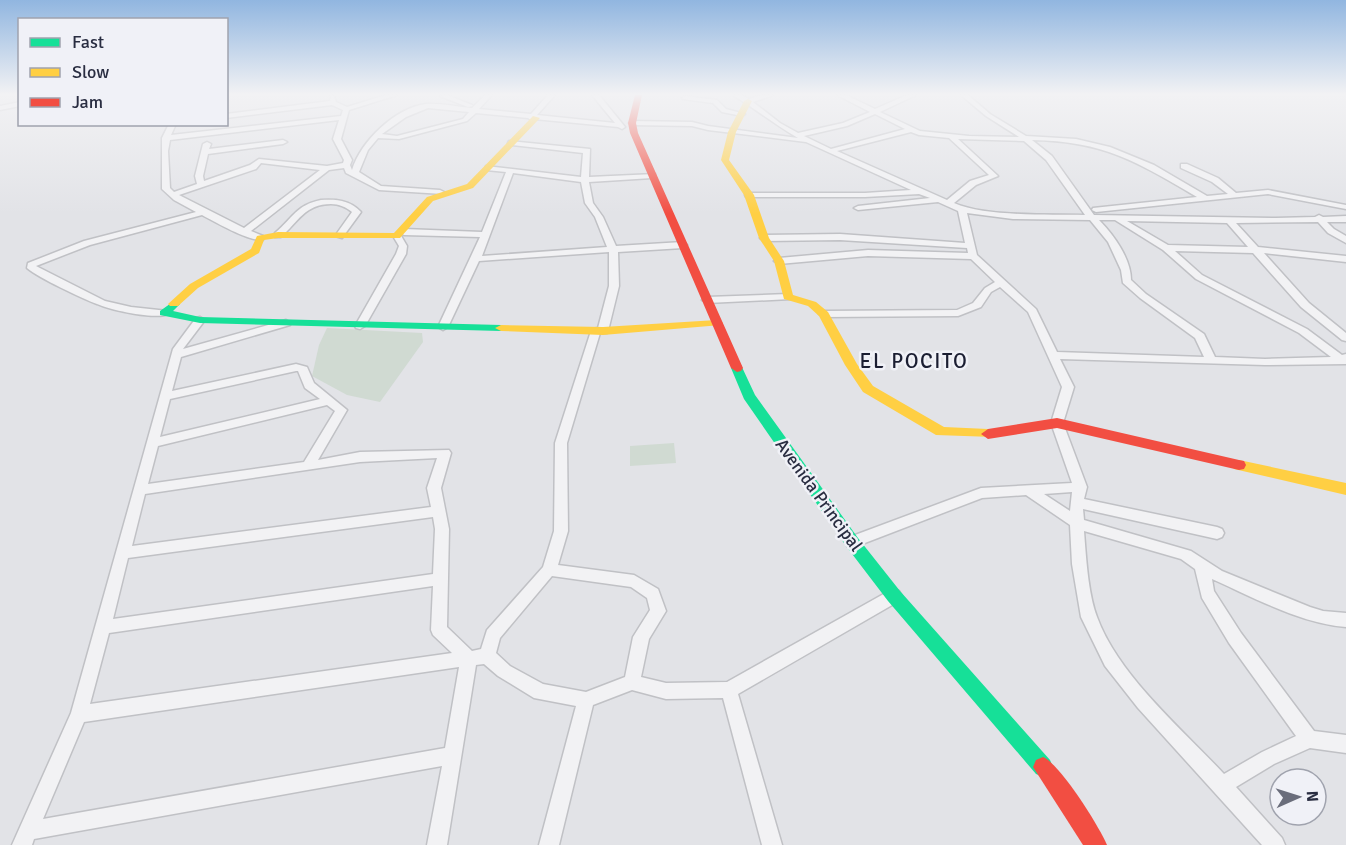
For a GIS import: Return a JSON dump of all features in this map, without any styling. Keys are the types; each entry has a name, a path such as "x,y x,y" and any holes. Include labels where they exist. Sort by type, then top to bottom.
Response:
{"street":[{"path":"167,134 163,148 166,189 175,194 177,198 260,238 278,235 486,235"},
{"path":"165,138 192,134"},
{"path":"201,184 199,176 210,134"},
{"path":"175,194 253,167 283,142 287,134"},
{"path":"338,134 337,139 348,160 346,165 349,171 379,188 440,192 458,191 470,186 519,134"},
{"path":"356,173 359,160 366,147 378,136 397,138 410,134"},
{"name":"Avenida Principal","path":"632,134 683,245 748,396 852,542 894,596 1055,781 1096,845"},
{"path":"731,134 725,160 749,195 764,238 779,261 788,297"},
{"path":"751,134 810,142"},
{"path":"830,151 892,134"},
{"path":"940,134 1072,141 1111,149 1168,176 1205,198"},
{"path":"1020,134 1049,158 1088,214 1103,229 1126,270 1126,281 1143,296 1200,336 1210,359"},
{"path":"797,135 962,210 1013,216 1088,214 1233,194 1268,192 1346,207"},
{"path":"858,208 944,201 973,183 994,177 951,136"},
{"path":"205,152 283,142"},
{"path":"487,656 493,635 549,570 561,531 561,443 614,286 613,250 599,217 589,203 585,180 586,156 509,146"},
{"path":"259,161 327,168 346,165"},
{"path":"1184,166 1215,180 1233,194"},
{"path":"245,232 327,168"},
{"path":"489,168 585,180 652,176"},
{"path":"443,327 477,260 510,172"},
{"path":"400,234 425,203 440,192"},
{"path":"749,195 865,195 921,192"},
{"path":"278,235 300,210 319,203 346,204 357,212 339,236"},
{"path":"962,210 971,251 1032,311 1068,387 1057,423 1078,495 1079,564 1089,616 1111,661 1144,702 1275,845"},
{"path":"204,212 87,243 31,265 102,303 131,310 200,320 599,331 717,323"},
{"path":"1088,214 1117,218 1346,219"},
{"path":"1117,218 1166,248 1199,277 1303,331 1345,360"},
{"path":"1319,218 1331,231 1346,240"},
{"path":"1229,220 1305,304 1346,338"},
{"path":"360,326 401,254 403,246 400,234"},
{"path":"764,238 840,237 971,251"},
{"path":"164,313 194,286 255,251 260,238"},
{"path":"477,260 683,245"},
{"path":"1166,248 1257,250 1346,259"},
{"path":"779,261 868,254 971,251"},
{"path":"824,314 957,313 977,305 988,290 1002,282"},
{"path":"707,300 788,297 816,306 824,314 851,365 868,389 941,432 969,435 994,434 1057,423 1346,489"},
{"path":"25,838 79,714 178,349 200,320"},
{"path":"176,355 286,323"},
{"path":"1053,355 1265,362 1345,360"},
{"path":"165,396 296,367 303,369 309,385 341,410 308,466"},
{"path":"153,442 328,401"},
{"path":"140,490 360,457 445,453 434,488 442,529 439,630 469,659"},
{"path":"852,542 981,493 1030,490 1078,495 1217,533"},
{"path":"1030,490 1077,524 1186,555 1216,575 1307,613 1323,618 1346,620"},
{"path":"123,553 438,511"},
{"path":"1202,565 1208,593 1235,638 1309,739"},
{"path":"549,570 634,580 653,594 658,611 641,637 632,682"},
{"path":"103,627 441,579"},
{"path":"487,656 504,671 540,692 586,700 632,682 666,691 729,690 894,596"},
{"path":"79,714 487,656"},
{"path":"437,845 469,659"},
{"path":"729,690 772,845"},
{"path":"549,845 586,700"},
{"path":"1222,785 1268,758 1309,739 1346,744"},
{"path":"25,838 453,755"}],"shaded area":[{"path":"327,328 422,333 423,342 380,402 347,395 312,376 319,345"},
{"path":"674,443 676,463 630,466 630,446"}],"traffic: fast":[{"path":"174,304 164,313 200,320 501,328"},
{"path":"737,368 749,396 852,542 894,596 1043,767"}],"traffic: slow":[{"path":"174,304 194,286 255,251 260,238 278,235 397,236 430,199 470,186 520,134"},
{"path":"731,134 725,160 749,195 764,238 779,261 788,297 812,304 824,314 851,365 868,389 941,432 988,434"},
{"path":"501,328 603,331 717,323"},
{"path":"1239,465 1346,489"}],"traffic: jam":[{"path":"635,134 737,368"},
{"path":"988,434 1057,423 1239,465"},
{"path":"1043,767 1055,781 1096,845"}],"district":[{"name":"EL POCITO","path":"914,361"}]}
